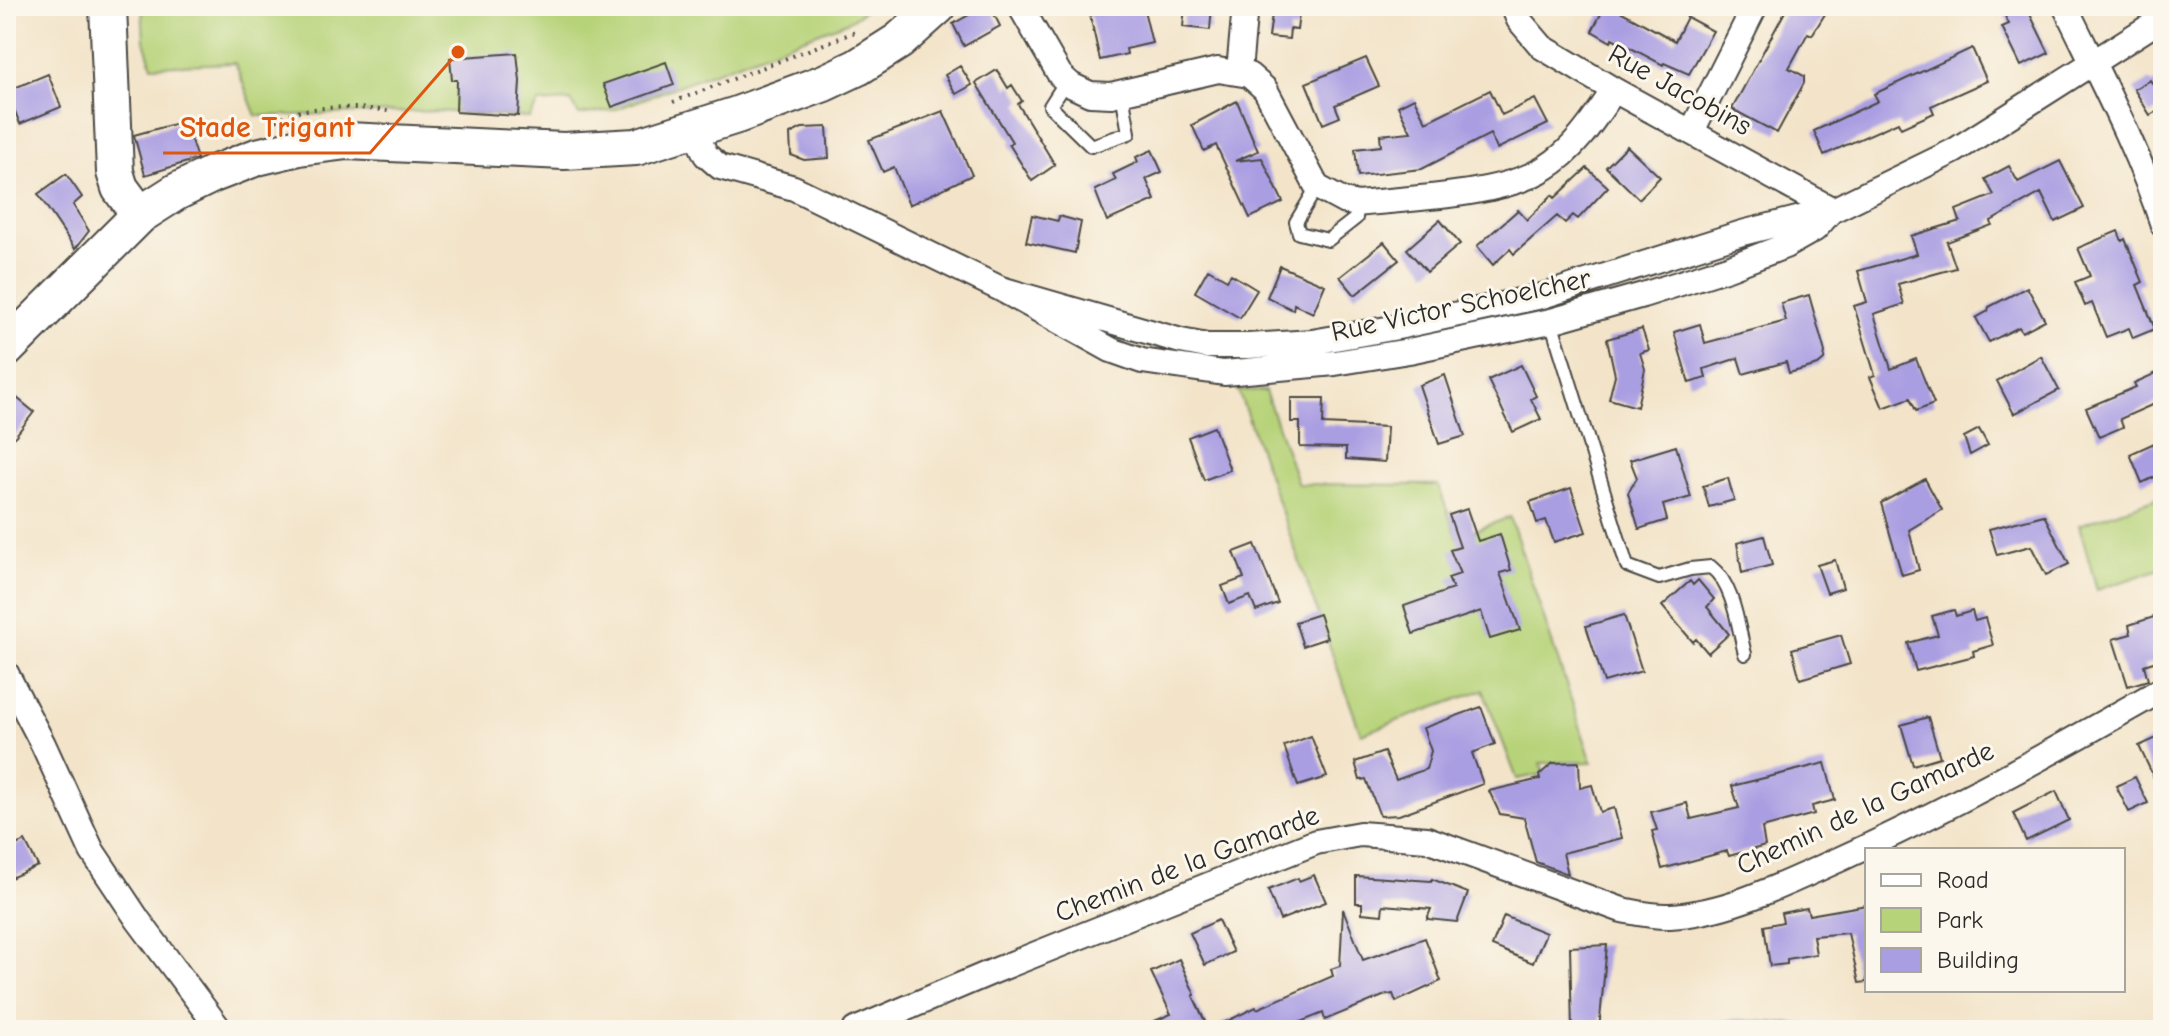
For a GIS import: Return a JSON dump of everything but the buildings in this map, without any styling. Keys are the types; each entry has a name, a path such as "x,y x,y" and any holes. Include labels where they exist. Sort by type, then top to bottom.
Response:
{"street":[{"path":"108,6 115,172 120,188 140,215"},
{"path":"6,349 140,215 201,180 257,157 299,147 347,141 564,151 621,149 661,141 824,83 858,67 899,41 938,6"},
{"path":"1020,6 1060,75 1090,94 1122,93 1218,70 1239,71 1258,81 1317,187 1327,195 1357,204 1501,186 1525,178 1546,168 1567,150 1591,124 1614,90"},
{"path":"1239,71 1245,6"},
{"name":"Rue Jacobins","path":"1513,6 1519,20 1542,47 1833,210"},
{"path":"1692,131 1755,6"},
{"path":"2065,6 2108,91 2150,185 2163,225"},
{"name":"Rue Victor Schoelcher","path":"1001,289 1117,324 1207,346 1312,342 1542,296 1742,233 1833,210 1954,151 2163,18"},
{"name":"Rue Victor Schoelcher","path":"694,130 706,155 720,167 794,188 1001,289 1111,350 1142,361 1224,373 1335,363 1551,321 1728,268 1785,246 1815,229 1833,210"},
{"path":"6,673 43,744 92,851 138,920 220,1030"},
{"name":"Chemin de la Gamarde","path":"855,1030 1242,871 1316,842 1338,837 1394,835 1427,839 1622,910 1652,916 1672,916 1713,908 1780,886 1916,825 2163,689"}],"lane":[{"path":"1066,81 1050,106 1091,146 1129,133 1122,93"},
{"path":"1317,187 1296,222 1299,233 1328,240 1356,218 1357,204"},
{"path":"1551,321 1627,566 1659,578 1711,567 1720,574 1728,593 1745,654"}],"path":[{"path":"665,105 836,41 865,27"},
{"path":"257,157 256,145 265,130 285,115 365,108 395,112"}],"green space":[{"path":"142,6 871,6 849,21 614,110 579,115 571,101 539,103 529,118 437,111 256,116 235,63 152,66 144,41"},
{"path":"1238,390 1265,391 1298,484 1438,485 1457,537 1510,517 1592,762 1541,763 1544,774 1517,779 1483,690 1361,734"},
{"path":"2163,496 2163,568 2097,590 2079,525"}],"water":[{"path":"1739,1020 1845,1028 1942,1024 2013,1030 1645,1030"}],"place":[{"name":"Stade Trigant","path":"458,52"}]}
